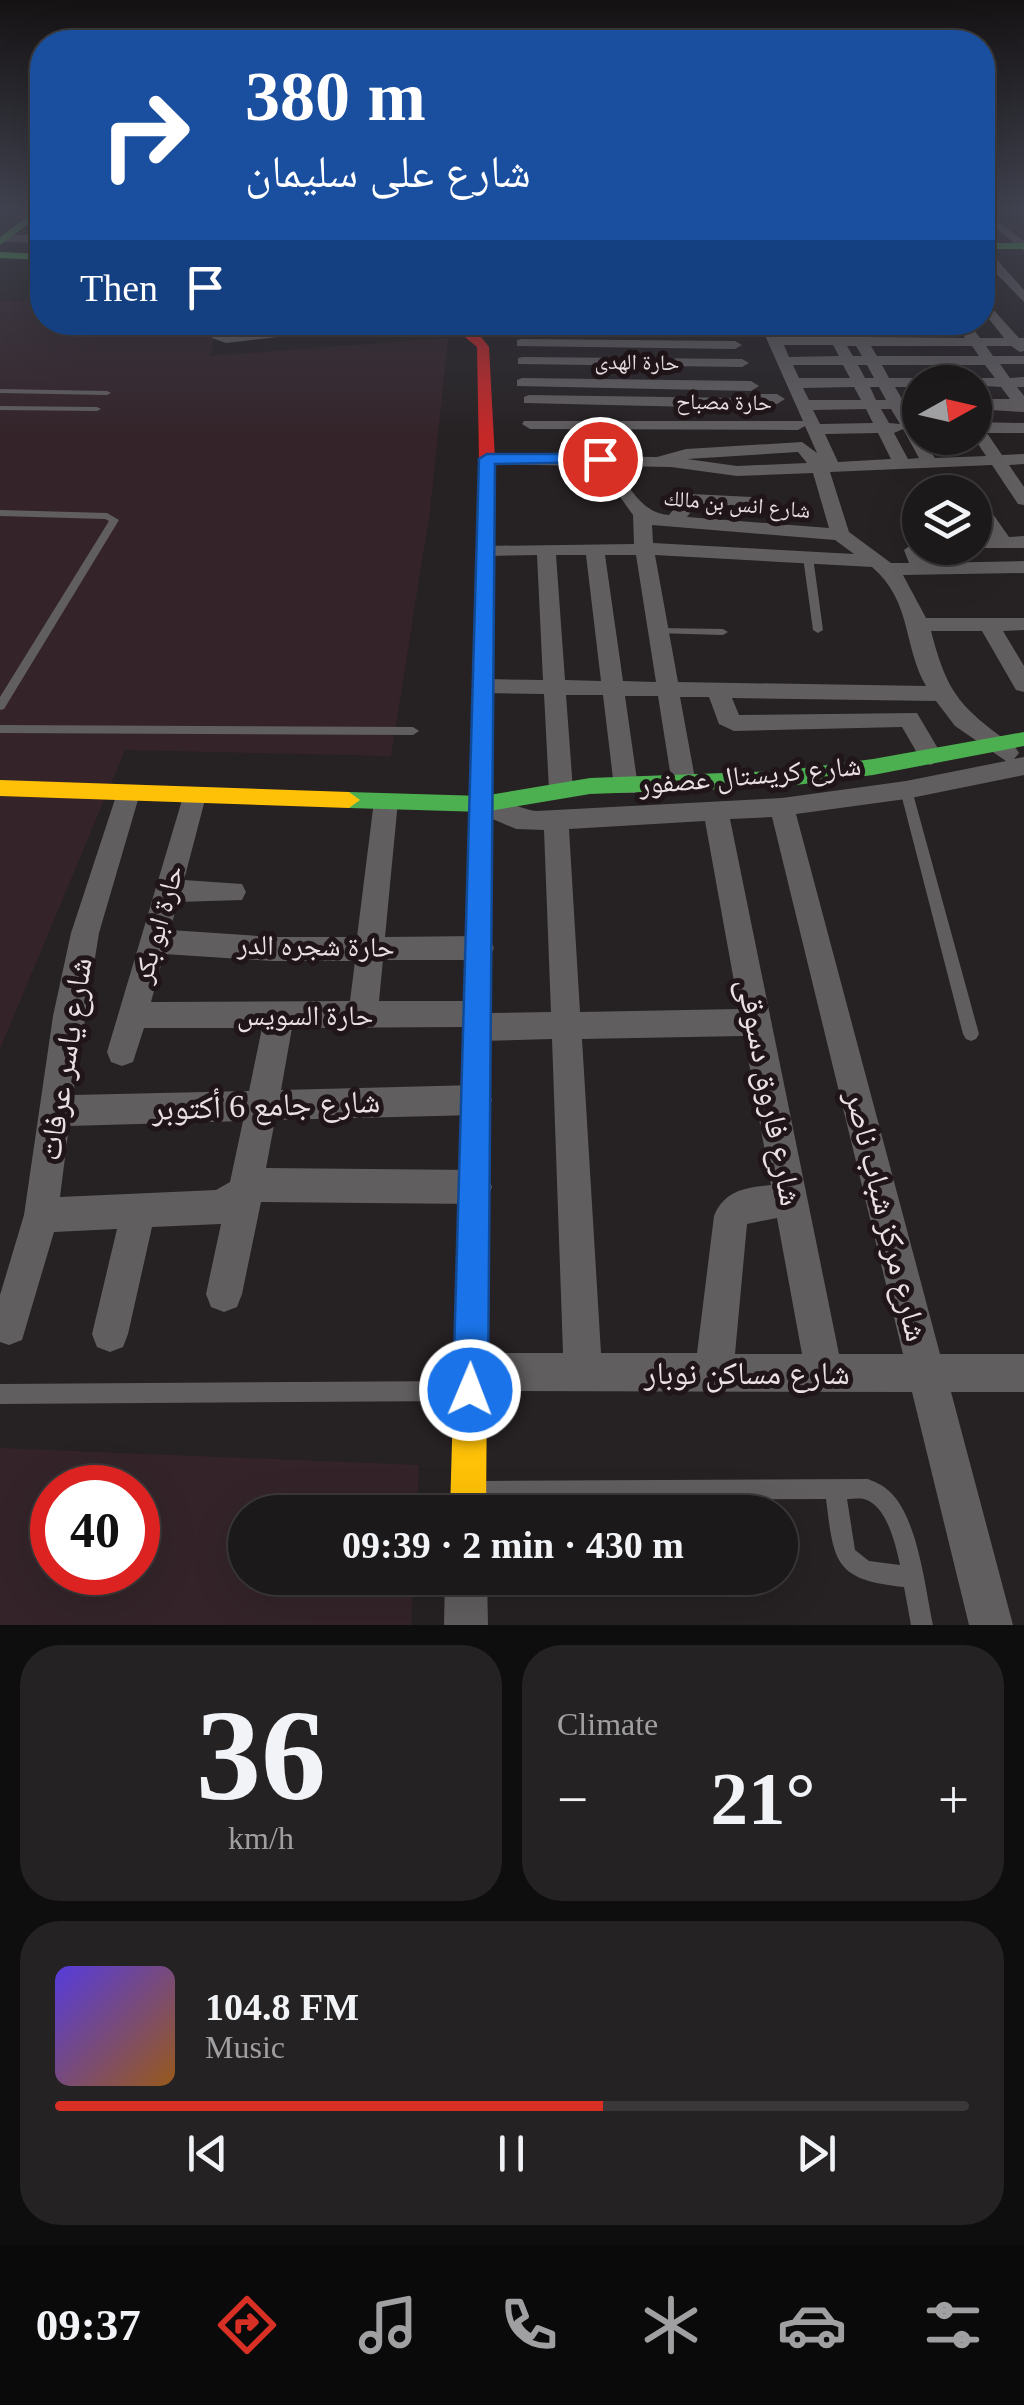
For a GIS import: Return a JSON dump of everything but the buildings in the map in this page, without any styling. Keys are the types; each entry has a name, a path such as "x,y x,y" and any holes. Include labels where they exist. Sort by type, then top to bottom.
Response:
{"street":[{"path":"998,286 1022,294"},
{"path":"995,301 1022,294"},
{"path":"995,318 1022,349"},
{"path":"995,322 1024,322"},
{"path":"223,335 258,335"},
{"path":"468,1495 487,459 482,347 474,335"},
{"path":"521,335 522,382 529,400 530,458"},
{"path":"605,335 624,452"},
{"path":"656,335 685,449"},
{"path":"686,335 756,358 860,382 902,382"},
{"path":"835,335 902,464"},
{"path":"858,335 902,411"},
{"path":"914,335 934,365"},
{"path":"970,335 1023,405"},
{"path":"523,362 664,364 756,358 838,341 975,342 1022,349"},
{"path":"522,343 659,346 756,358 848,361 990,360 1022,349"},
{"path":"756,358 777,399"},
{"path":"756,358 803,405 826,466 840,535 898,581 919,625 932,677 942,694 963,720 1024,765"},
{"path":"756,358 766,425"},
{"name":"حارة الهدى","path":"522,382 669,384 756,358"},
{"path":"992,382 1024,382"},
{"path":"529,400 737,404"},
{"path":"803,405 902,404"},
{"path":"992,404 1023,405"},
{"name":"حارة مصباح","path":"530,424 902,428"},
{"path":"992,428 1024,428"},
{"path":"487,459 600,459 624,452 799,446 826,466"},
{"path":"660,461 685,449"},
{"path":"624,452 713,469 902,464 945,467 1024,459"},
{"path":"992,453 1024,500"},
{"path":"936,455 945,467"},
{"name":"شارع انس بن مالك","path":"600,459 620,481 642,516 672,523 840,535"},
{"path":"713,469 718,489 771,489"},
{"path":"672,523 692,498 752,502"},
{"path":"642,516 684,784"},
{"path":"992,519 1014,542"},
{"path":"486,550 644,548 921,568 1021,571"},
{"path":"596,549 626,787"},
{"path":"546,550 583,1372"},
{"path":"990,624 1024,686"},
{"path":"919,625 1024,624"},
{"path":"484,686 942,694"},
{"path":"718,690 727,718 734,723 909,720 931,758"},
{"name":"شارع كريستال عصفور","path":"0,788 483,804 516,819 626,787 796,778 931,758 1024,738"},
{"name":"شارع كريستال عصفور","path":"559,805 716,812 782,807 906,790 1024,765"},
{"name":"شارع ياسر عرفات","path":"9,1327 41,1215 68,1016 86,933 128,793"},
{"name":"حارة ابو بكر","path":"122,1052 194,796"},
{"path":"363,1014 386,801"},
{"name":"شارع مركز شباب ناصر","path":"782,807 992,1625"},
{"name":"شارع فاروق دسوقى","path":"716,812 824,1373"},
{"path":"166,890 233,892"},
{"name":"حارة شجره الدر","path":"152,942 206,942 273,949 480,948"},
{"name":"حارة السويس","path":"132,1015 363,1014 566,1026 756,1022"},
{"path":"224,1294 280,1015"},
{"name":"شارع جامع 6 أكتوبر","path":"56,1111 476,1100"},
{"path":"41,1215 220,1207 234,1201 246,1189 262,1184 475,1187"},
{"path":"714,1373 731,1216 743,1205 791,1198"},
{"path":"110,1334 140,1210"},
{"name":"شارع مساكن نوبار","path":"471,1381 583,1372 1024,1373"},
{"path":"466,1595 466,1625"}],"lane":[{"path":"0,392 107,393"},
{"path":"0,408 97,410"},
{"path":"0,513 107,516 114,520 0,706"},
{"path":"808,557 818,630"},
{"path":"658,631 723,632"},
{"path":"0,729 413,731"},
{"path":"906,790 972,1034"},
{"path":"0,1394 471,1381"},
{"path":"835,1488 844,1548 856,1569 865,1574 911,1577"},
{"path":"652,1495 868,1489 885,1499 899,1522 922,1625"}],"shaded area":[{"path":"0,301 30,301 30,335 214,335 210,356 448,338 430,511 391,756 125,750 0,1049"},
{"path":"0,1448 419,1465 418,1495 228,1495 228,1595 413,1595 411,1625 0,1625"}],"traffic: fast":[{"path":"349,800 483,804 590,786 781,779 873,767 1024,739"}],"traffic: slow":[{"path":"468,1495 482,738"},
{"path":"0,788 349,800"}],"traffic: jam":[{"path":"474,335 483,347 487,459 482,738"}],"route":[{"path":"470,1390 487,459 600,459"}]}
